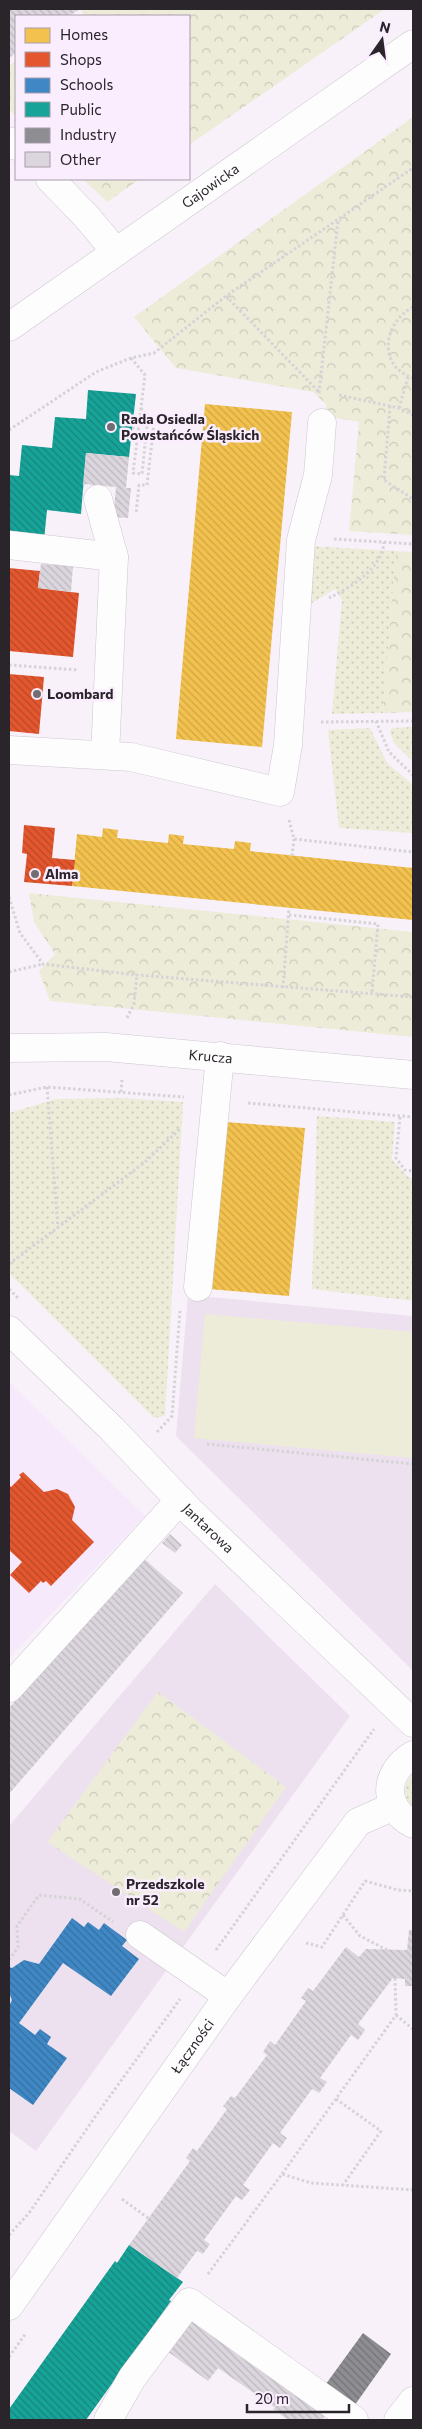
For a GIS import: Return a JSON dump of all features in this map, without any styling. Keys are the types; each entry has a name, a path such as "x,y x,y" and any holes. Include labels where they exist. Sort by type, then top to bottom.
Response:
{"street":[{"name":"Gajowicka","path":"9,327 413,44"},
{"path":"51,180 86,216 116,252"},
{"path":"9,750 131,757 280,792 288,745 302,536 318,475 322,423"},
{"path":"98,499 114,557 105,755"},
{"path":"9,545 114,557"},
{"name":"Krucza","path":"9,1048 106,1047 413,1075"},
{"path":"198,1287 220,1056"},
{"name":"Jantarowa","path":"9,1330 112,1429 180,1500 413,1723"},
{"path":"9,1688 180,1500"},
{"path":"404,1815 390,1785 394,1773 402,1761 413,1755"},
{"name":"Łączności","path":"9,2306 228,1996 358,1822 404,1815"},
{"path":"140,1935 228,1996"},
{"path":"108,2420 132,2378 189,2302 354,2420"},
{"path":"398,2420 413,2401"}],"path":[{"path":"9,430 96,372 131,358 154,353 226,296 413,168"},
{"path":"226,296 319,393 399,408 413,415"},
{"path":"413,307 403,312 394,322 389,333 388,346 395,364 413,378"},
{"path":"399,408 408,376"},
{"path":"390,406 384,480 413,499"},
{"path":"142,408 133,473 142,474 148,416"},
{"path":"132,428 138,428"},
{"path":"302,536 413,544"},
{"path":"296,616 335,595 373,567 383,552 384,542"},
{"path":"9,665 45,667"},
{"path":"376,721 389,752 413,775"},
{"path":"280,792 294,839 292,856"},
{"path":"294,839 413,852"},
{"path":"9,897 20,933 43,964"},
{"path":"283,988 289,908"},
{"path":"289,915 378,924 372,992"},
{"path":"9,972 43,964 137,975 283,988 372,992 413,997"},
{"path":"126,1019 134,1004 137,975"},
{"path":"121,1092 122,1078"},
{"path":"48,1087 58,1228"},
{"path":"400,1116 396,1158 405,1170 413,1171"},
{"path":"9,1264 145,1162 184,1125"},
{"path":"208,1444 413,1464"},
{"path":"365,1881 398,1890 413,1891"},
{"path":"9,1960 18,1947 16,1926 39,1895 80,1899 128,1933 140,1935"},
{"path":"343,1915 360,1936 387,1950"},
{"path":"208,2274 396,2014 395,1978"},
{"path":"396,2014 413,2029"},
{"path":"336,2099 381,2131 343,2185"},
{"path":"282,2174 312,2183 413,2190"},
{"path":"120,2197 148,2218"}],"shaded area":[{"path":"188,1295 413,1316 413,1671 176,1436"},
{"path":"9,1382 145,1516 9,1658"},
{"name":"Przedszkole nr 52","path":"215,1584 350,1716 36,2151 9,2131 9,1826"}],"green space":[{"path":"80,9 385,9 190,144 190,15 82,15 83,14"},
{"path":"15,62 15,115 9,110 9,66"},
{"path":"413,117 413,535 349,531 359,422 325,416 326,404 313,392 176,368 134,317"},
{"path":"84,180 139,180 107,202"},
{"path":"309,546 396,551 383,713 332,714 342,600 335,589 302,609"},
{"path":"396,551 413,552 413,712 383,713"},
{"path":"413,727 413,762 394,743 390,732 392,728"},
{"path":"370,728 387,763 413,785 413,833 339,828 328,730"},
{"path":"29,893 413,932 413,1037 50,1001 39,971 55,954 34,922"},
{"path":"122,1098 183,1102 165,1416 154,1418 9,1273 9,1113 56,1099"},
{"path":"317,1116 395,1122 392,1159 407,1176 413,1179 413,1301 312,1289"},
{"path":"205,1314 413,1332 413,1458 194,1438"},
{"path":"158,1692 286,1787 184,1932 47,1842"},
{"path":"413,1774 413,1806 407,1798 405,1790 407,1782"}],"building: Homes":[{"path":"205,404 292,412 262,747 176,739"},
{"path":"103,828 118,830 117,838 168,843 169,834 184,836 183,844 234,849 235,841 251,843 250,851 413,868 413,920 72,886 77,834 102,837"},
{"path":"225,1122 305,1128 289,1296 209,1289"}],"building: Shops":[{"path":"9,568 40,571 38,588 79,593 73,657 9,651"},
{"path":"9,674 44,677 39,734 9,731"},
{"path":"24,825 55,828 52,858 75,860 72,886 24,882 27,854 22,853"},
{"path":"23,1472 44,1492 57,1489 68,1494 75,1507 72,1520 94,1542 51,1586 46,1581 43,1583 41,1581 29,1593 10,1575 22,1562 9,1550 9,1485 11,1487 21,1477 19,1475"}],"building: Schools":[{"path":"72,1918 84,1927 88,1922 99,1930 104,1923 127,1940 122,1946 139,1959 111,1996 63,1963 19,2023 35,2035 40,2029 51,2037 47,2044 67,2058 33,2105 9,2088 9,2006 12,2000 9,1993 9,1967 12,1968 24,1960 39,1964"}],"building: Public":[{"path":"88,390 136,394 129,457 86,453 81,514 47,510 44,540 9,536 9,475 19,476 22,445 52,448 55,417 86,419"},
{"path":"129,2245 183,2282 169,2300 171,2301 86,2420 9,2420 9,2409 115,2261 117,2263"}],"building: Industry":[{"path":"363,2333 391,2354 352,2409 323,2388"}],"building: Other":[{"path":"9,9 80,9 71,15 15,15 15,54 9,58"},
{"path":"86,453 129,457 126,488 131,488 128,518 113,517 116,487 83,484"},
{"path":"41,564 73,566 71,592 38,588"},
{"path":"170,1534 182,1545 175,1553 162,1543"},
{"path":"141,1556 183,1593 9,1794 9,1708"},
{"path":"409,1930 413,1930 413,1986 405,1986 405,1979 393,1978 358,2024 365,2030 358,2040 351,2035 320,2078 327,2082 319,2093 312,2089 280,2133 287,2138 280,2148 273,2143 243,2185 250,2190 242,2200 236,2196 204,2240 210,2244 203,2254 197,2251 177,2278 129,2245 190,2161 186,2158 193,2148 197,2151 227,2109 223,2106 231,2096 235,2098 267,2055 263,2052 270,2041 275,2045 306,2001 301,1998 308,1988 313,1991 346,1947 359,1957 366,1949 407,1950"},
{"path":"191,2319 233,2348 231,2350 325,2416 323,2418 326,2420 288,2420 273,2409 277,2405 274,2407 218,2368 208,2381 167,2351"}],"place":[{"name":"Rada Osiedla Powstańców Śląskich","path":"111,427"},
{"name":"Loombard","path":"37,694"},
{"name":"Alma","path":"35,874"},
{"name":"Przedszkole nr 52","path":"116,1892"}]}
